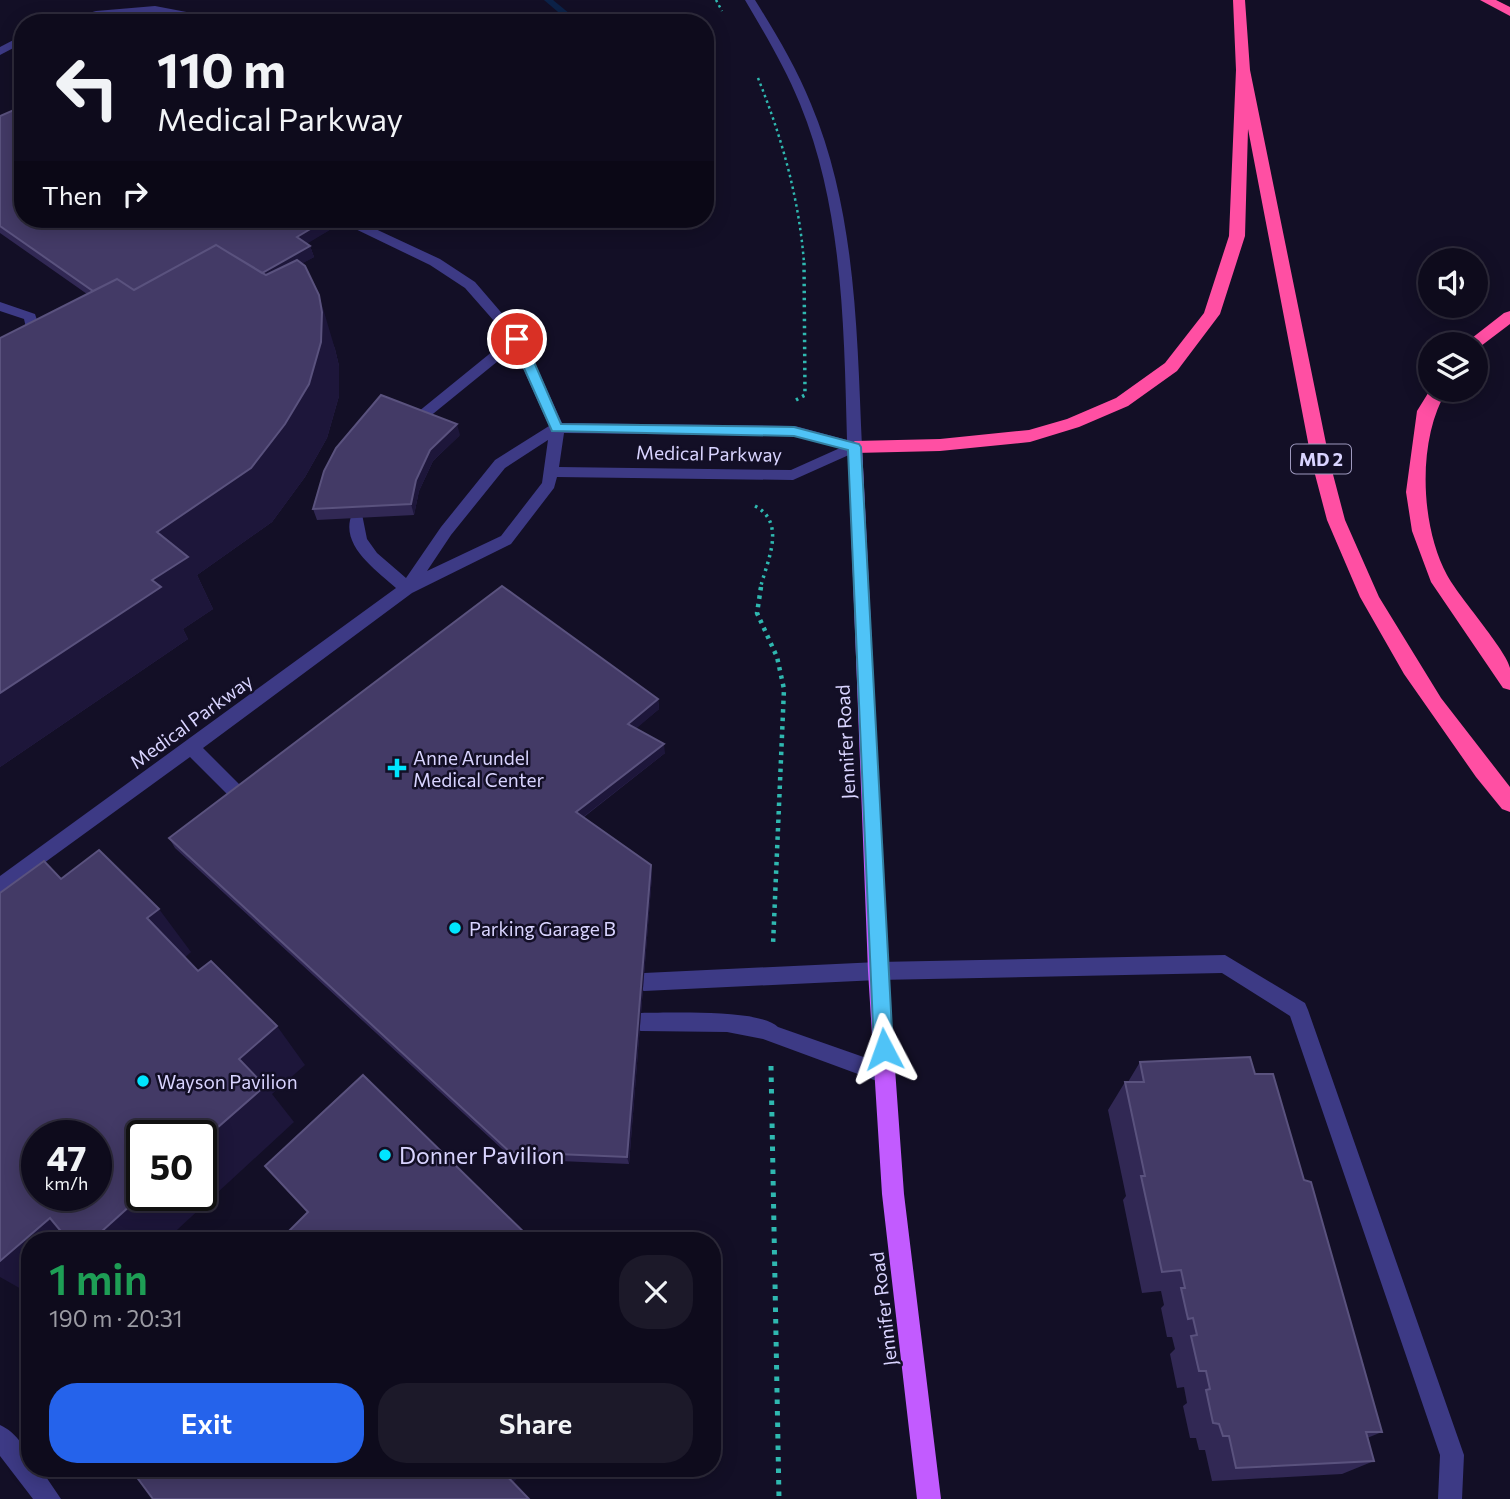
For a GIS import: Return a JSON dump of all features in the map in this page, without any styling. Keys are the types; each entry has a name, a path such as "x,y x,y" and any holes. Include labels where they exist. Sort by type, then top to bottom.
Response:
{"highway":[{"name":"MD 2","path":"1238,0 1244,70 1318,449 1335,519 1369,599 1420,687 1464,748 1510,803"},
{"path":"1486,0 1510,12"},
{"path":"855,447 940,445 1030,436 1073,424 1122,402 1171,367 1212,314 1237,236 1244,70"},
{"path":"1488,332 1510,316"},
{"path":"1432,402 1426,411 1415,492 1421,531 1438,577 1510,682"}],"main road":[{"name":"Jennifer Road","path":"855,447 878,971 893,1194 929,1499"}],"street":[{"name":"Jennifer Road","path":"750,0 776,43 802,95 821,146 835,198 847,294 855,447"},
{"path":"94,14 134,9 186,14"},
{"path":"375,228 470,285 517,339 557,428"},
{"path":"0,306 30,317 34,332 27,346 0,366"},
{"path":"418,419 517,339"},
{"name":"Medical Parkway","path":"407,588 446,531 500,464 557,428 794,431 855,447"},
{"name":"Medical Parkway","path":"0,887 407,588 506,540 549,484 557,428"},
{"name":"Medical Parkway","path":"551,472 793,475 855,447"},
{"path":"358,518 359,540 371,557 407,588"},
{"path":"191,747 241,797"},
{"path":"644,982 878,971 1225,964 1298,1010 1452,1455 1450,1499"},
{"path":"641,1022 727,1023 770,1031 771,1034 885,1074"},
{"path":"0,1437 21,1464"},
{"path":"32,1477 49,1499"}],"path":[{"path":"716,0 722,11"},
{"path":"754,69 775,123 792,181 802,250 805,395 792,403"},
{"path":"747,505 764,509 771,517 775,533 759,594 757,614 776,656 784,689 773,943"},
{"path":"771,1054 779,1499"}],"building":[{"path":"14,110 14,228 312,228 297,237 310,246 262,273 216,245 134,290 117,279 93,291 0,226 0,116"},
{"path":"216,245 266,275 297,260 305,266 319,295 322,312 321,342 309,384 285,424 251,468 157,532 188,557 152,580 161,587 0,693 0,338 117,279 134,290"},
{"path":"381,395 457,424 430,450 416,480 411,504 313,509 324,471 336,448"},
{"name":"Parking Garage B","path":"502,586 658,699 628,724 664,744 576,812 651,865 627,1157 510,1152 169,838"},
{"name":"Wayson Pavilion","path":"99,850 159,909 147,918 198,971 211,961 277,1026 239,1059 265,1086 217,1128 217,1120 126,1120 126,1209 101,1232 62,1232 50,1218 34,1232 21,1232 21,1243 0,1261 0,893 44,861 61,879"},
{"path":"1250,1057 1255,1074 1273,1074 1304,1180 1311,1182 1382,1432 1366,1432 1374,1461 1236,1468 1229,1436 1223,1436 1219,1424 1213,1423 1206,1390 1210,1389 1206,1371 1199,1371 1191,1336 1197,1335 1193,1318 1188,1319 1181,1288 1185,1288 1181,1270 1162,1272 1141,1176 1145,1176 1125,1082 1144,1082 1140,1062"},
{"name":"Donner Pavilion","path":"363,1075 524,1232 288,1232 308,1212 265,1166"},
{"path":"137,1477 508,1477 529,1499 153,1499"}],"waterway":[{"path":"548,0 566,14"}],"place":[{"name":"Anne Arundel Medical Center","path":"397,768"},
{"name":"Parking Garage B","path":"455,928"},
{"name":"Wayson Pavilion","path":"143,1081"},
{"name":"Donner Pavilion","path":"385,1155"}],"route":[{"path":"517,339 557,428 794,431 855,447 869,785 884,1049"}]}
